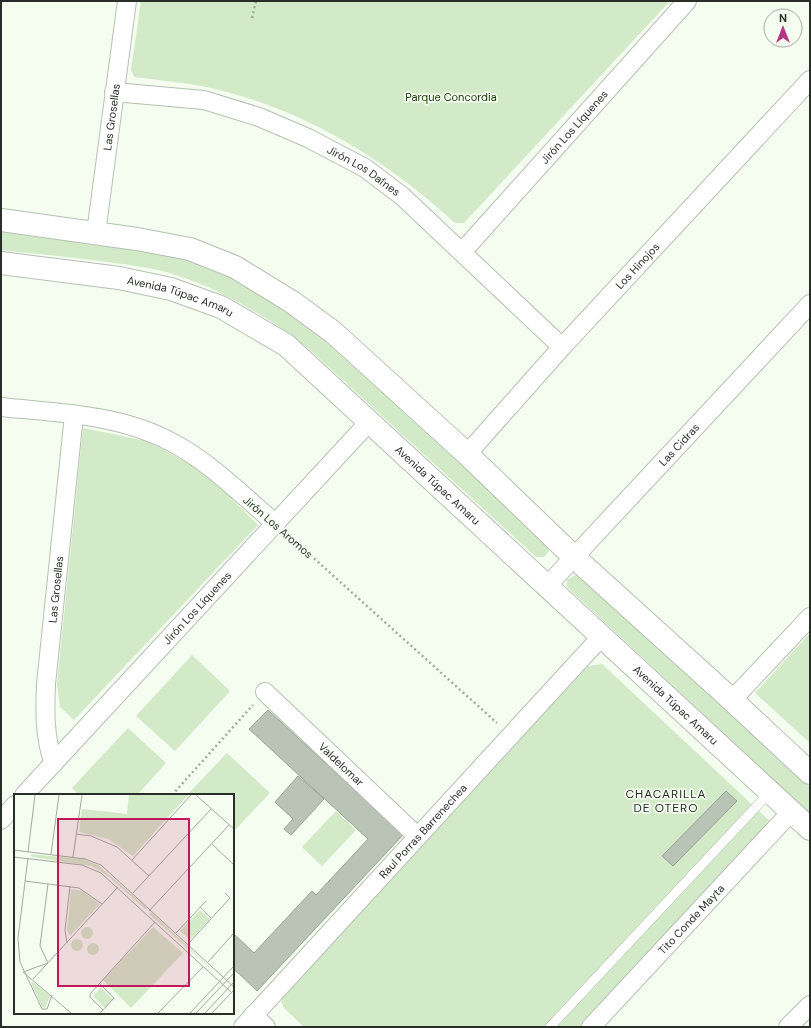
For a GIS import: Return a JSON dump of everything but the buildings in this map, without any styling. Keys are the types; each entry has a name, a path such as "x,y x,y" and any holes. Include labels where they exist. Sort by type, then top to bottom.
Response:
{"main road":[{"path":"1,220 96,232 190,249 235,267 267,285 333,332 467,454 574,557 808,767"},
{"name":"Avenida Túpac Amaru","path":"1,263 147,283 191,295 221,308 286,344 810,829"}],"street":[{"name":"Las Grosellas","path":"96,232 127,1"},
{"name":"Jirón Los Líquenes","path":"462,252 687,1"},
{"name":"Los Hinojos","path":"467,454 562,347 810,80"},
{"name":"Jirón Los Dafnes","path":"114,92 204,100 259,117 308,138 365,168 402,196 562,347"},
{"name":"Las Cidras","path":"548,585 810,304"},
{"name":"Jirón Los Aromos","path":"1,407 74,415 130,425 173,443 206,465 276,524"},
{"name":"Las Grosellas","path":"54,763 50,754 46,726 46,684 74,415"},
{"name":"Jirón Los Líquenes","path":"25,794 370,421"},
{"path":"732,700 810,617"},
{"name":"Raul Porras Barrenechea","path":"248,1021 602,636"},
{"name":"Valdelomar","path":"265,692 417,836"},
{"path":"1,820 14,806"},
{"name":"Tito Conde Mayta","path":"590,1027 791,812"},
{"path":"788,1027 810,1005"},
{"path":"248,1021 266,1027"}],"lane":[{"path":"550,1027 770,792"}],"path":[{"path":"252,18 256,1"},
{"name":"Jirón Los Aromos","path":"276,524 511,736"},
{"path":"173,794 265,692"}],"green space":[{"name":"Parque Concordia","path":"141,1 670,1 464,223 455,223 398,176 337,137 305,120 271,106 237,95 201,86 134,77 131,70"},
{"path":"1,229 148,247 217,267 307,322 548,543 549,551 544,557 536,557 309,349 279,327 247,307 196,282 161,271 94,260 1,250"},
{"path":"83,428 147,441 190,464 221,488 258,525 74,720 60,707 57,684"},
{"path":"575,575 581,575 810,787 810,814 567,587 567,580"},
{"path":"810,633 810,743 755,693"},
{"path":"192,655 230,691 175,751 136,716"},
{"path":"602,664 774,825 584,1027 304,1027 283,1007 281,996 588,666"},
{"path":"128,728 166,763 138,794 78,794 72,788"},
{"path":"227,753 270,793 234,831 234,794 188,794"},
{"path":"336,811 356,830 322,866 302,847"}],"district":[{"name":"CHACARILLA DE OTERO","path":"666,801"}]}
